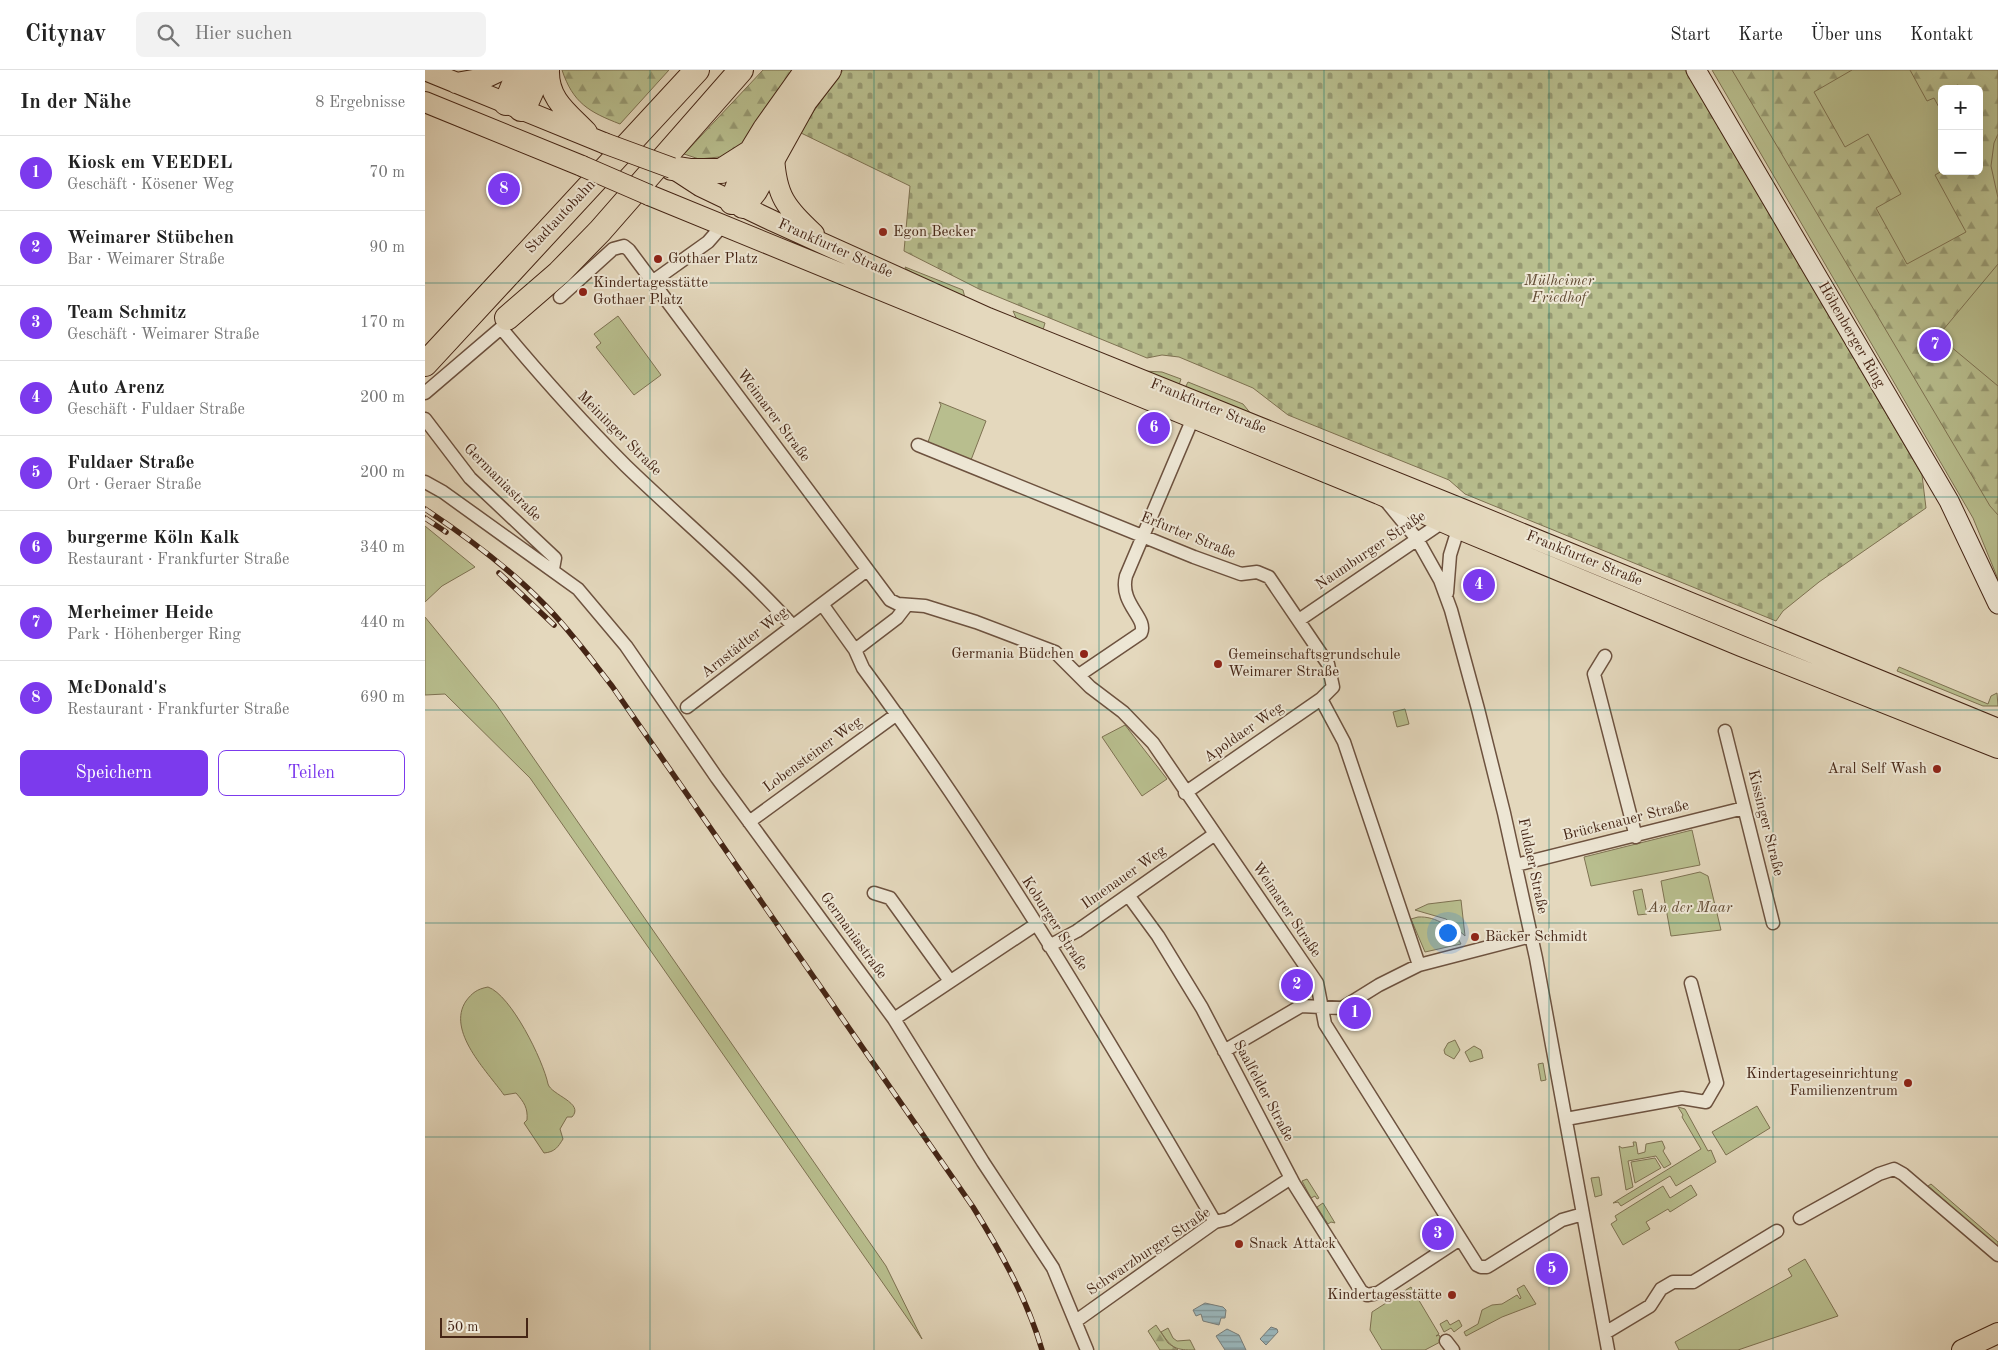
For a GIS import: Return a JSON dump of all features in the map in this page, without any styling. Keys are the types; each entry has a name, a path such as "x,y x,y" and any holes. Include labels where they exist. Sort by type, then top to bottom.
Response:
{"highway":[{"path":"511,111 520,70"},
{"path":"511,111 527,101 541,70"},
{"name":"Stadtautobahn","path":"425,364 697,70"},
{"path":"507,318 559,273 600,231 741,70"},
{"path":"737,204 751,152 765,128 807,70"},
{"path":"737,204 774,156 805,101 829,70"},
{"path":"672,168 721,172 751,152"}],"main road":[{"name":"Frankfurter Straße","path":"425,70 456,83 511,111 557,124 672,168 737,204 997,321 1998,729"},
{"path":"456,83 485,78 502,70"},
{"path":"549,70 551,86 560,105 600,142"},
{"name":"Frankfurter Straße","path":"425,102 583,166 722,226 1379,494 1451,526 1873,700 1998,748"},
{"path":"479,124 511,111 521,141"},
{"path":"545,151 539,140 539,133 557,124"},
{"path":"774,156 775,176 782,200 822,242"},
{"path":"722,226 737,204"},
{"path":"1873,700 1882,681"},
{"path":"1962,1350 1998,1333"}],"street":[{"name":"Höhenberger Ring","path":"1696,70 1949,501 1998,604"},
{"path":"560,297 613,249 624,246 652,282 707,242 722,226"},
{"name":"Weimarer Straße","path":"652,282 890,600 925,606 976,622 1055,652 1090,686 1123,712 1153,743 1185,793 1317,984 1325,1024 1477,1265 1484,1268 1562,1220 1583,1214"},
{"name":"Meininger Straße","path":"425,393 501,328 551,388 583,422 626,465 759,589 793,626"},
{"path":"1079,675 1141,633 1143,622 1128,601 1123,587 1142,535 1193,418"},
{"name":"Germaniastraße","path":"425,419 470,478 555,558 553,569"},
{"name":"Erfurter Straße","path":"918,445 1241,574 1257,572 1269,577 1328,664 1333,687 1321,699"},
{"name":"Germaniastraße","path":"425,482 443,492 553,569 578,589 626,646 749,822 894,1019 983,1162 1053,1268 1087,1350"},
{"name":"Fuldaer Straße","path":"1379,494 1417,540 1434,567 1447,598 1482,725 1531,936 1608,1350"},
{"name":"Naumburger Straße","path":"1299,620 1417,540 1451,526 1462,509"},
{"name":"Fuldaer Straße","path":"1447,598 1451,526"},
{"name":"Arnstädter Weg","path":"687,707 867,570"},
{"name":"Koburger Straße","path":"821,604 855,650 863,668 970,821 1110,1042 1215,1222"},
{"path":"855,650 897,618 907,604"},
{"path":"1605,656 1594,674 1636,837"},
{"path":"1321,699 1344,742 1419,965"},
{"name":"Apoldaer Weg","path":"1185,793 1321,699"},
{"name":"Lobensteiner Weg","path":"749,822 897,714"},
{"name":"Kissinger Straße","path":"1725,731 1773,923"},
{"name":"Brückenauer Straße","path":"1516,865 1636,837 1745,808"},
{"name":"Ilmenauer Weg","path":"1049,946 1077,931 1215,834"},
{"path":"874,893 890,898 950,981"},
{"name":"Saalfelder Straße","path":"1128,895 1163,944 1202,1008 1291,1178 1359,1288 1365,1294 1374,1295 1461,1240"},
{"path":"894,1019 1035,925"},
{"path":"1224,1051 1301,1006 1342,1008 1379,984 1419,965 1531,936"},
{"path":"1566,1119 1682,1098 1706,1102 1717,1083 1691,983"},
{"path":"1800,1218 1879,1174 1894,1169 1903,1174 1998,1255"},
{"name":"Schwarzburger Straße","path":"1076,1321 1215,1222 1229,1219 1291,1178"},
{"path":"1605,1333 1651,1306 1661,1288 1673,1282 1693,1282 1777,1231"}],"green space":[{"path":"562,70 669,70 620,124 599,115 583,105 571,91"},
{"path":"763,70 799,70 736,155 723,164 719,157 699,159 684,154"},
{"name":"Mülheimer Friedhof","path":"843,70 1685,70 1922,475 1926,508 1819,582 1783,611 1776,621 1465,494 1449,480 1288,415 1253,388 1179,357 1162,355 1147,358 979,289 904,251 910,186 799,132"},
{"path":"1712,70 1998,70 1998,579 1973,518"},
{"path":"1732,70 1852,70 1814,92 1845,147 1868,134 1901,194 1876,208 1907,264 1966,232 1935,175 1938,173 1938,175 1983,175 1983,85 1938,85 1938,106 1934,98 1927,101 1910,70 1998,70 1998,134 1994,143 1991,166 1998,198 1998,264 1938,336 1998,386 1998,515 1990,506"},
{"path":"905,267 963,290 966,302 906,269"},
{"path":"1013,311 1045,323 1043,330 1018,322"},
{"path":"618,316 661,375 634,395 596,347 601,343 594,334"},
{"path":"1144,371 1162,372 1181,379 1178,388"},
{"path":"1188,382 1243,404 1252,415 1184,390"},
{"path":"939,402 986,421 971,460 928,442 941,405"},
{"path":"425,526 475,567 442,586 425,602"},
{"path":"425,617 496,704 886,1266 922,1339 530,778 445,694 425,695"},
{"path":"1899,667 1988,704 1991,696 1997,693 1998,706 1983,706 1897,671"},
{"path":"1405,709 1409,724 1397,727 1393,712"},
{"path":"1125,725 1167,779 1142,796 1102,737"},
{"path":"1692,830 1700,865 1591,886 1584,857"},
{"name":"An der Maar","path":"1700,872 1708,876 1721,930 1671,936 1661,881"},
{"path":"1642,889 1647,914 1638,915 1633,891"},
{"path":"1461,900 1465,936 1446,919 1415,910 1428,904"},
{"path":"1418,917 1431,918 1443,924 1453,932 1461,944 1425,952 1411,919"},
{"path":"488,987 497,992 516,1015 540,1060 550,1088 574,1107 575,1112 572,1117 567,1117 560,1129 563,1139 558,1147 551,1152 544,1153 524,1123 527,1120 527,1112 521,1099 516,1093 504,1095 479,1063 465,1038 461,1025 461,1013 466,1001 475,992"},
{"path":"1455,1040 1460,1050 1454,1059 1445,1054 1444,1050 1448,1043"},
{"path":"1474,1046 1481,1050 1483,1058 1470,1062 1465,1052"},
{"path":"1543,1063 1546,1080 1541,1081 1538,1064"},
{"path":"1757,1106 1770,1128 1726,1155 1712,1132"},
{"path":"1678,1107 1685,1109 1708,1151 1711,1150 1716,1162 1676,1186 1670,1176 1621,1206 1618,1202 1613,1203 1701,1149"},
{"path":"1662,1141 1665,1148 1663,1151 1671,1164 1664,1168 1656,1156 1628,1161 1633,1187 1626,1190 1619,1146 1622,1148 1634,1146 1633,1142 1636,1142 1638,1154 1645,1152 1646,1144"},
{"path":"1655,1158 1661,1168 1635,1183 1631,1162"},
{"path":"1599,1177 1602,1195 1595,1197 1591,1178"},
{"path":"1307,1179 1319,1198 1317,1199 1315,1196 1311,1198 1302,1181"},
{"path":"1931,1184 1998,1242 1998,1247 1928,1186"},
{"path":"1691,1185 1697,1195 1670,1212 1668,1209 1646,1222 1650,1229 1623,1245 1611,1224 1617,1220 1615,1216 1663,1186 1670,1198"},
{"path":"1323,1203 1335,1223 1331,1222 1328,1224 1317,1207"},
{"path":"1805,1259 1838,1316 1738,1350 1679,1350 1675,1342 1792,1276 1788,1269"},
{"path":"1524,1285 1536,1304 1502,1317 1466,1336 1464,1332 1478,1324 1482,1310 1492,1305 1502,1304 1517,1295 1520,1299 1517,1289"},
{"path":"1411,1287 1439,1334 1436,1336 1439,1335 1442,1341 1425,1350 1382,1350 1370,1330 1372,1312"},
{"path":"1447,1320 1450,1325 1459,1320 1462,1326 1454,1332 1451,1328 1444,1332 1440,1324"},
{"path":"1156,1325 1168,1343 1178,1350 1160,1350 1148,1331"},
{"path":"1168,1328 1173,1338 1177,1341 1190,1340 1195,1350 1179,1349 1168,1342 1161,1332"}],"water":[{"path":"1205,1303 1223,1307 1226,1310 1225,1318 1221,1318 1219,1325 1203,1321 1201,1314 1196,1316 1193,1310"},
{"path":"1271,1327 1277,1329 1278,1332 1266,1345 1260,1339"},
{"path":"1227,1329 1239,1335 1246,1350 1225,1350 1216,1336"}],"railway":[{"path":"425,509 487,553 531,591 562,623 612,686 973,1207 1021,1294 1042,1350"},
{"path":"425,518 446,532"},
{"path":"499,573 554,625"}],"place":[{"name":"McDonald's","path":"504,189"},
{"name":"Egon Becker","path":"883,232"},
{"name":"Gothaer Platz","path":"658,259"},
{"name":"Kindertagesstätte Gothaer Platz","path":"583,292"},
{"name":"Merheimer Heide","path":"1935,345"},
{"name":"burgerme Köln Kalk","path":"1154,428"},
{"name":"Auto Arenz","path":"1479,585"},
{"name":"Germania Büdchen","path":"1084,654"},
{"name":"Gemeinschaftsgrundschule Weimarer Straße","path":"1218,664"},
{"name":"Aral Self Wash","path":"1937,769"},
{"name":"Bäcker Schmidt","path":"1475,937"},
{"name":"Weimarer Stübchen","path":"1297,985"},
{"name":"Kiosk em VEEDEL","path":"1355,1013"},
{"name":"Kindertageseinrichtung Familienzentrum","path":"1908,1083"},
{"name":"Team Schmitz","path":"1438,1234"},
{"name":"Snack Attack","path":"1239,1244"},
{"name":"Fuldaer Straße","path":"1552,1269"},
{"name":"Kindertagesstätte","path":"1452,1295"}]}
